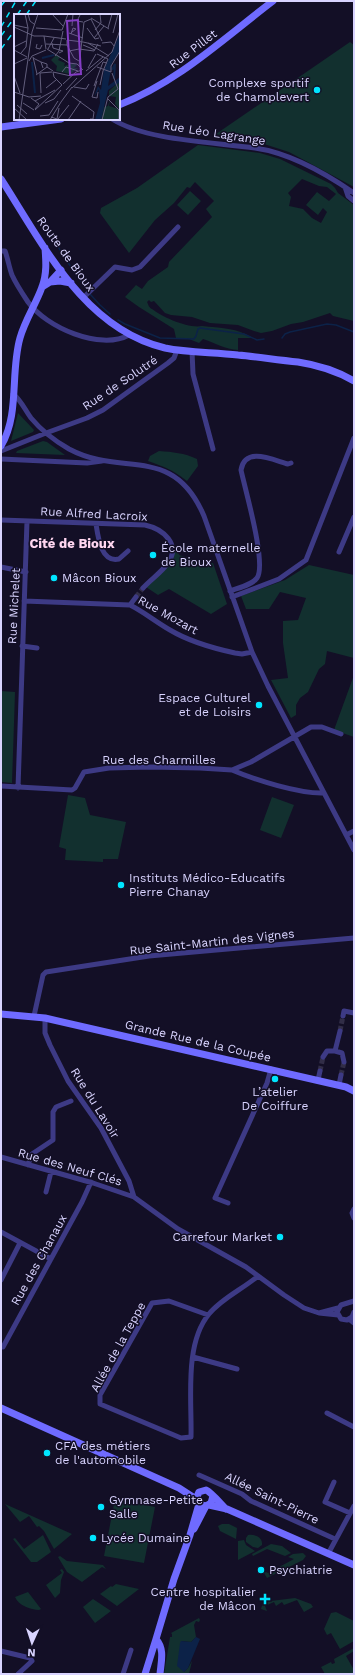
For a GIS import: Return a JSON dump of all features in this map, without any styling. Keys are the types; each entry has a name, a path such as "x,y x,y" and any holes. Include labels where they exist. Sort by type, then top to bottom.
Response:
{"main road":[{"name":"Rue Pillet","path":"120,105 149,93 175,77 273,1"},
{"path":"1,127 54,120"},
{"name":"Route de Bioux","path":"1,179 45,248 71,283 86,294 99,314 129,335 149,344 177,350 238,355 304,363 333,371 354,381"},
{"path":"1,446 5,439 10,420 20,338 32,307 42,287 45,273 45,248"},
{"path":"45,273 60,269"},
{"path":"42,287 50,282 60,269"},
{"path":"50,282 60,281 71,283"},
{"name":"Grande Rue de la Coupée","path":"1,1014 45,1018 343,1086 354,1087"},
{"name":"Grande Rue de la Coupée","path":"343,1086 354,1091"},
{"path":"1,1408 179,1488 202,1501 227,1509 354,1565"},
{"path":"145,1674 174,1579 206,1490 211,1492 213,1496 227,1509"},
{"path":"202,1501 212,1501 213,1496"},
{"path":"156,1640 162,1651 160,1674"}],"street":[{"name":"Rue Léo Lagrange","path":"114,120 129,127 148,133 204,143 255,148 273,152 306,165 354,193"},
{"path":"345,187 348,196 354,201"},
{"path":"86,294 115,267 132,270 140,267 178,228"},
{"path":"3,251 14,279 32,307 49,320 68,332 92,338 119,340 129,335"},
{"name":"Rue de Solutré","path":"1,451 104,410 168,363 174,358 177,350"},
{"path":"192,351 193,374 213,449"},
{"path":"13,394 17,397 31,418 46,433 61,444 78,453 104,461"},
{"path":"231,594 279,578 297,568 306,560 354,438"},
{"path":"73,463 78,453"},
{"path":"231,594 253,582 258,577 260,564 257,540 241,470 242,463 247,459 254,457 265,457 288,464 290,462"},
{"path":"1,459 73,463 104,461 143,464 171,475 184,484 198,504 252,652 268,686 354,850"},
{"path":"339,552 354,517"},
{"name":"Rue Alfred Lacroix","path":"1,520 149,526 160,530 168,538 172,549 169,561 143,588"},
{"name":"Rue Michelet","path":"18,788 27,521"},
{"path":"96,524 103,551 106,556 110,559 119,559 128,550"},
{"path":"1,567 26,572"},
{"path":"130,605 136,597"},
{"name":"Rue Mozart","path":"24,600 130,605 139,609 170,631 190,640 235,653 242,654 252,652"},
{"path":"22,646 37,648"},
{"name":"Rue des Charmilles","path":"1,786 72,790 75,788 84,772 109,768 194,768 232,770 251,762 311,727 322,727 341,734"},
{"path":"232,770 310,794 324,793"},
{"path":"346,835 354,831"},
{"name":"Rue Saint-Martin des Vignes","path":"34,1016 43,975 46,972 149,956 354,938"},
{"path":"343,1016 344,1011 354,1013"},
{"name":"Rue du Lavoir","path":"45,1018 45,1033 59,1063 68,1081 101,1128 129,1181 134,1197"},
{"path":"336,1051 340,1031"},
{"path":"323,1057 327,1051 336,1051 342,1053 344,1062"},
{"path":"228,1203 216,1198 267,1083 271,1069"},
{"path":"318,1080 320,1071"},
{"path":"341,1075 343,1086"},
{"path":"28,1165 32,1154 53,1140 53,1112 56,1107 71,1101"},
{"name":"Rue des Neuf Clés","path":"1,1157 91,1182 134,1197 172,1225 246,1267 299,1304 319,1313 338,1316"},
{"path":"46,1192 52,1172"},
{"name":"Rue des Chanaux","path":"2,1346 82,1202 91,1182"},
{"path":"354,1209 352,1213 354,1218"},
{"path":"1,1232 51,1259"},
{"path":"1,1280 20,1243"},
{"name":"Allée de la Teppe","path":"208,1315 169,1301 152,1303 100,1395 100,1404 181,1438 191,1437 191,1371 197,1338 208,1315 258,1276"},
{"path":"319,1313 338,1308 354,1301"},
{"path":"348,1304 354,1312 349,1319"},
{"path":"338,1308 338,1316 344,1320 349,1319 354,1323"},
{"path":"193,1357 237,1369"},
{"path":"327,1413 354,1427"},
{"name":"Allée Saint-Pierre","path":"199,1475 242,1494 251,1501 335,1539"},
{"path":"334,1482 325,1502 350,1513"},
{"path":"328,1554 354,1506"},
{"path":"123,1674 131,1650"},
{"path":"1,1651 30,1658 32,1661 18,1674"}],"green space":[{"name":"Complexe sportif de Champlevert","path":"350,42 354,45 354,187 289,152 264,144 216,134"},
{"path":"198,145 260,153 280,159 331,184 338,193 354,205 354,321 333,316 330,313 261,333 238,325 210,323 192,317 171,315 165,313 154,301 151,302 149,300 147,302 151,308 176,322 190,326 215,327 235,330 253,338 238,338 238,350 224,347 203,339 199,343 189,339 176,338 174,329 125,297 136,285 142,289 148,281 168,267 169,262 212,217 206,209 214,201 195,182 190,188 187,187 174,203 155,220 129,253 100,213 101,208 137,188","holes":["302,179 319,186 327,187 336,194 329,201 317,192 306,205 318,215 323,208 327,212 321,223 312,218 303,209 289,206 291,197 288,193"]},
{"path":"190,191 201,201 188,215 177,205"},
{"path":"18,413 34,430 33,432 11,441"},
{"path":"43,441 47,442 65,455 16,453 17,451"},
{"path":"159,451 188,455 197,459 198,466 187,481 172,471 148,461 150,456"},
{"path":"176,546 179,555 207,564 213,563 227,604 211,614 169,589 158,595 146,587 167,567 174,547"},
{"path":"309,565 354,575 354,658 327,651 325,664 319,669 308,692 300,698 296,705 296,715 291,718 271,680 288,678 283,643 283,621 298,620 306,598 280,592 269,609 246,609 241,596 285,580"},
{"path":"354,675 354,737 334,730"},
{"path":"1,691 15,692 12,783 1,782"},
{"path":"68,795 85,798 90,815 126,822 118,859 103,859 103,862 65,860 66,849 59,847"},
{"path":"272,797 294,805 281,838 260,830"},
{"path":"115,1499 155,1507 144,1563 104,1556"},
{"path":"5,1504 72,1534 54,1549 44,1531 39,1526 37,1527 29,1516 20,1522"},
{"path":"222,1524 229,1524 237,1528 236,1539 220,1531 218,1526"},
{"path":"43,1535 51,1552 37,1562 31,1562 13,1539 15,1538 24,1549"},
{"path":"248,1535 253,1535 260,1538 262,1545 258,1548 253,1547 246,1542"},
{"path":"244,1540 246,1545 255,1551 238,1560 238,1541"},
{"path":"271,1544 282,1546 291,1553 285,1556 267,1549 253,1556 252,1554"},
{"path":"303,1553 306,1556 303,1560 267,1578 264,1573 268,1573 294,1559 288,1557 293,1554"},
{"path":"60,1556 67,1561 103,1565 106,1569 102,1567 82,1582 67,1572 58,1557"},
{"path":"62,1569 64,1572 61,1580 60,1593 55,1598 46,1585 62,1573 60,1570"},
{"path":"116,1584 139,1589 117,1606 100,1594"},
{"path":"28,1592 41,1609 36,1610 29,1608 19,1602 15,1597"},
{"path":"295,1598 311,1604 313,1607 304,1612 297,1600 284,1605 282,1602 276,1606 274,1602 265,1606 267,1611 261,1609 263,1602"},
{"path":"93,1599 111,1611 95,1623 83,1607"},
{"path":"336,1612 354,1621 354,1641 340,1649 331,1633 327,1635 324,1629 331,1613"},
{"path":"199,1618 199,1622 196,1621 194,1625 196,1637 191,1642 181,1641 184,1672 192,1661 189,1674 164,1674 170,1637 172,1637 171,1633"},
{"path":"354,1648 354,1651 346,1656 354,1670 354,1674 325,1674 321,1667 331,1662 332,1664 335,1663 334,1659"}],"water":[{"path":"196,1637 200,1639 188,1668 184,1672 177,1666 180,1643 181,1641 191,1642"}],"waterway":[{"path":"52,236 64,257 88,291"},
{"path":"90,294 110,314"},
{"path":"118,320 160,338 194,339 198,329 200,328 244,334 257,340 264,339"},
{"path":"282,338 285,334 290,332 327,324 336,325 354,332"}],"tunnel":[{"path":"136,597 143,588"},
{"path":"340,1031 343,1016"},
{"path":"320,1071 323,1057"},
{"path":"341,1075 344,1062"}],"railway":[{"path":"1,6 5,1"},
{"path":"1,27 16,1"},
{"path":"18,14 27,1"},
{"path":"27,14 36,1"},
{"path":"1,36 14,18"},
{"path":"1,49 14,31"}],"place":[{"name":"Complexe sportif de Champlevert","path":"317,90"},
{"name":"École maternelle de Bioux","path":"153,555"},
{"name":"Mâcon Bioux","path":"54,578"},
{"name":"Espace Culturel et de Loisirs","path":"259,705"},
{"name":"Instituts Médico-Educatifs Pierre Chanay","path":"121,885"},
{"name":"L’atelier De Coiffure","path":"275,1079"},
{"name":"Carrefour Market","path":"280,1237"},
{"name":"CFA des métiers de l'automobile","path":"47,1453"},
{"name":"Gymnase-Petite Salle","path":"101,1507"},
{"name":"Lycée Dumaine","path":"93,1538"},
{"name":"Psychiatrie","path":"261,1570"},
{"name":"Centre hospitalier de Mâcon","path":"265,1599"}],"district":[{"name":"Cité de Bioux","path":"72,543"}]}
